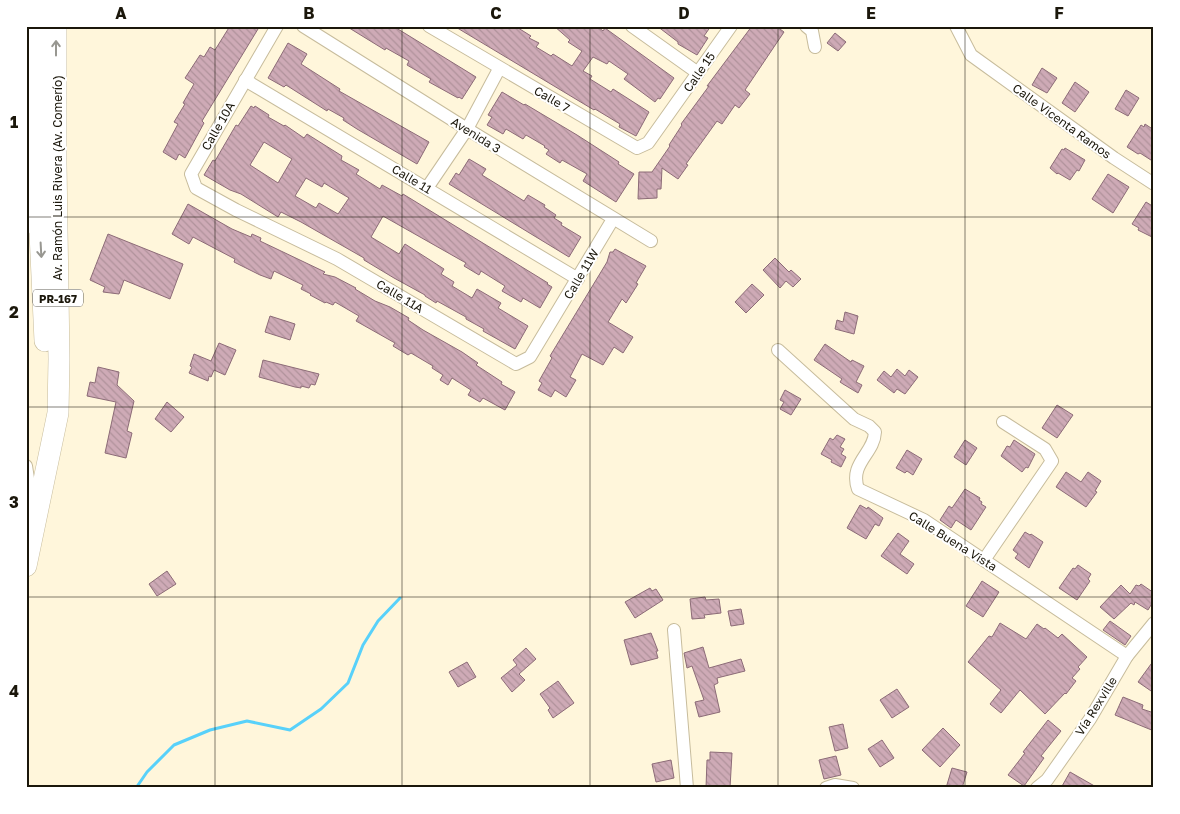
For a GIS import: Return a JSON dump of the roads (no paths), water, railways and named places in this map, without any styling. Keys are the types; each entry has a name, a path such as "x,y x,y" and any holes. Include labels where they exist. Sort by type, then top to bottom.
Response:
{"highway":[{"name":"Av. Ramón Luis Rivera (Av. Comerío)","path":"26,519 43,431 46,370 37,168 38,26"},
{"name":"Av. Ramón Luis Rivera (Av. Comerío)","path":"26,566 58,413 56,26"}],"street":[{"name":"Calle 10A","path":"236,210 196,188 191,174 277,26"},
{"name":"Avenida 3","path":"303,26 613,220 651,241"},
{"name":"Calle 7","path":"429,26 637,148 648,143 667,117"},
{"path":"632,26 698,73"},
{"name":"Calle 15","path":"667,117 731,26"},
{"path":"806,26 812,31 814,47"},
{"name":"Calle Vicenta Ramos","path":"956,26 971,55 1114,158 1154,184"},
{"path":"427,188 467,129 499,68"},
{"name":"Calle 11","path":"245,80 578,279"},
{"path":"26,97 28,210 26,228"},
{"name":"Calle 11A","path":"236,210 337,259 516,364 530,357 548,328"},
{"name":"Calle 11W","path":"548,328 613,220"},
{"name":"Calle Buena Vista","path":"778,350 854,419 869,426 875,432 875,439 857,469 855,481 858,489 924,520 1127,656"},
{"path":"984,560 1052,461 1045,449 1003,422"},
{"path":"26,466 31,498"},
{"name":"Vía Rexville","path":"1037,788 1047,780 1090,719 1127,656 1154,623"},
{"path":"674,630 687,788"},
{"path":"826,788 835,785 853,788"}],"waterway":[{"path":"136,788 147,772 174,745 210,730 247,721 290,730 321,709 348,683 363,645 378,621 400,598"}]}
